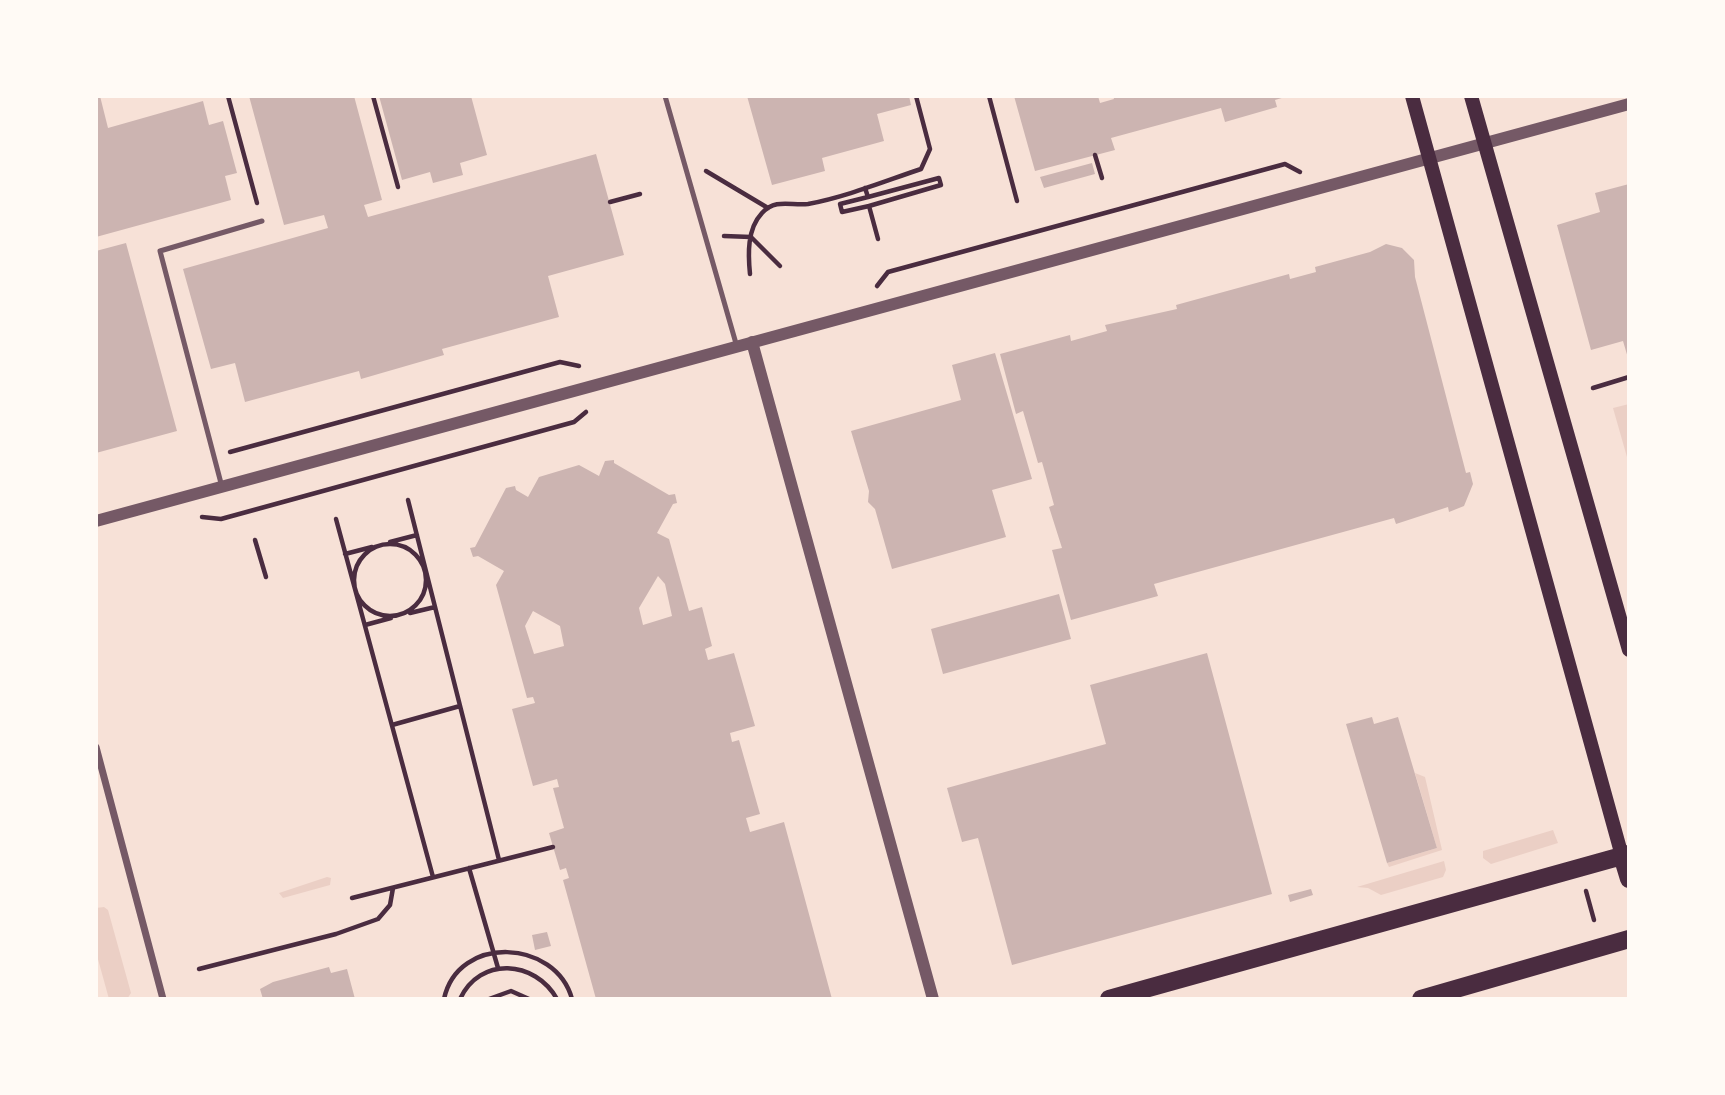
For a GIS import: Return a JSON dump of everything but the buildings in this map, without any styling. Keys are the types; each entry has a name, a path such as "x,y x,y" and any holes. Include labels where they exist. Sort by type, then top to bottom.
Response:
{"main road":[{"path":"1412,96 1625,855 1629,880"},
{"path":"1471,96 1629,650"},
{"path":"1109,999 1625,855"},
{"path":"1421,999 1629,939"}],"street":[{"path":"96,522 1629,104"},
{"path":"752,342 933,999"},
{"path":"96,747 163,999"}],"lane":[{"path":"665,96 737,346"},
{"path":"222,487 160,251 262,221"}],"path":[{"path":"228,96 262,221"},
{"path":"373,96 398,187"},
{"path":"750,274 751,237 756,222 768,208 783,202 806,204 921,169 930,149 916,96"},
{"path":"989,96 1017,201"},
{"path":"1095,155 1102,178"},
{"path":"682,156 768,208"},
{"path":"853,315 888,272 1285,164 1328,187"},
{"path":"939,177 941,185 842,212 840,204 867,197 939,177"},
{"path":"865,188 867,197"},
{"path":"610,202 640,194"},
{"path":"869,206 878,239"},
{"path":"706,242 730,234 751,237 780,266"},
{"path":"214,456 560,362 624,377"},
{"path":"1593,388 1629,377"},
{"path":"194,516 221,519 574,422 594,404"},
{"path":"408,500 499,860"},
{"path":"336,519 433,877"},
{"path":"345,554 417,536"},
{"path":"255,540 266,577"},
{"path":"393,543 414,552 426,570 425,593 419,604 399,616 377,614 367,608 355,590 354,578 362,556 382,544 393,543"},
{"path":"365,625 435,607"},
{"path":"392,725 460,706"},
{"path":"352,898 553,847"},
{"path":"469,868 498,968"},
{"path":"199,970 336,934 378,919 390,905 393,888"},
{"path":"1586,891 1594,920"},
{"path":"444,999 457,974 473,960 494,952 516,951 538,957 556,971 572,999"},
{"path":"460,999 474,980 498,968 529,971 550,987 557,999"},
{"path":"489,999 510,991 529,999"}],"shaded area":[{"path":"1629,404 1629,464 1613,408"},
{"path":"1415,773 1425,777 1442,850 1389,867 1387,863 1437,848"},
{"path":"1553,830 1558,843 1491,864 1483,858 1483,851"},
{"path":"1444,861 1446,870 1443,877 1381,895 1368,888 1357,887"},
{"path":"331,878 330,885 283,898 279,893"},
{"path":"104,907 108,910 131,993 127,999 109,999 96,952 96,908"}]}
